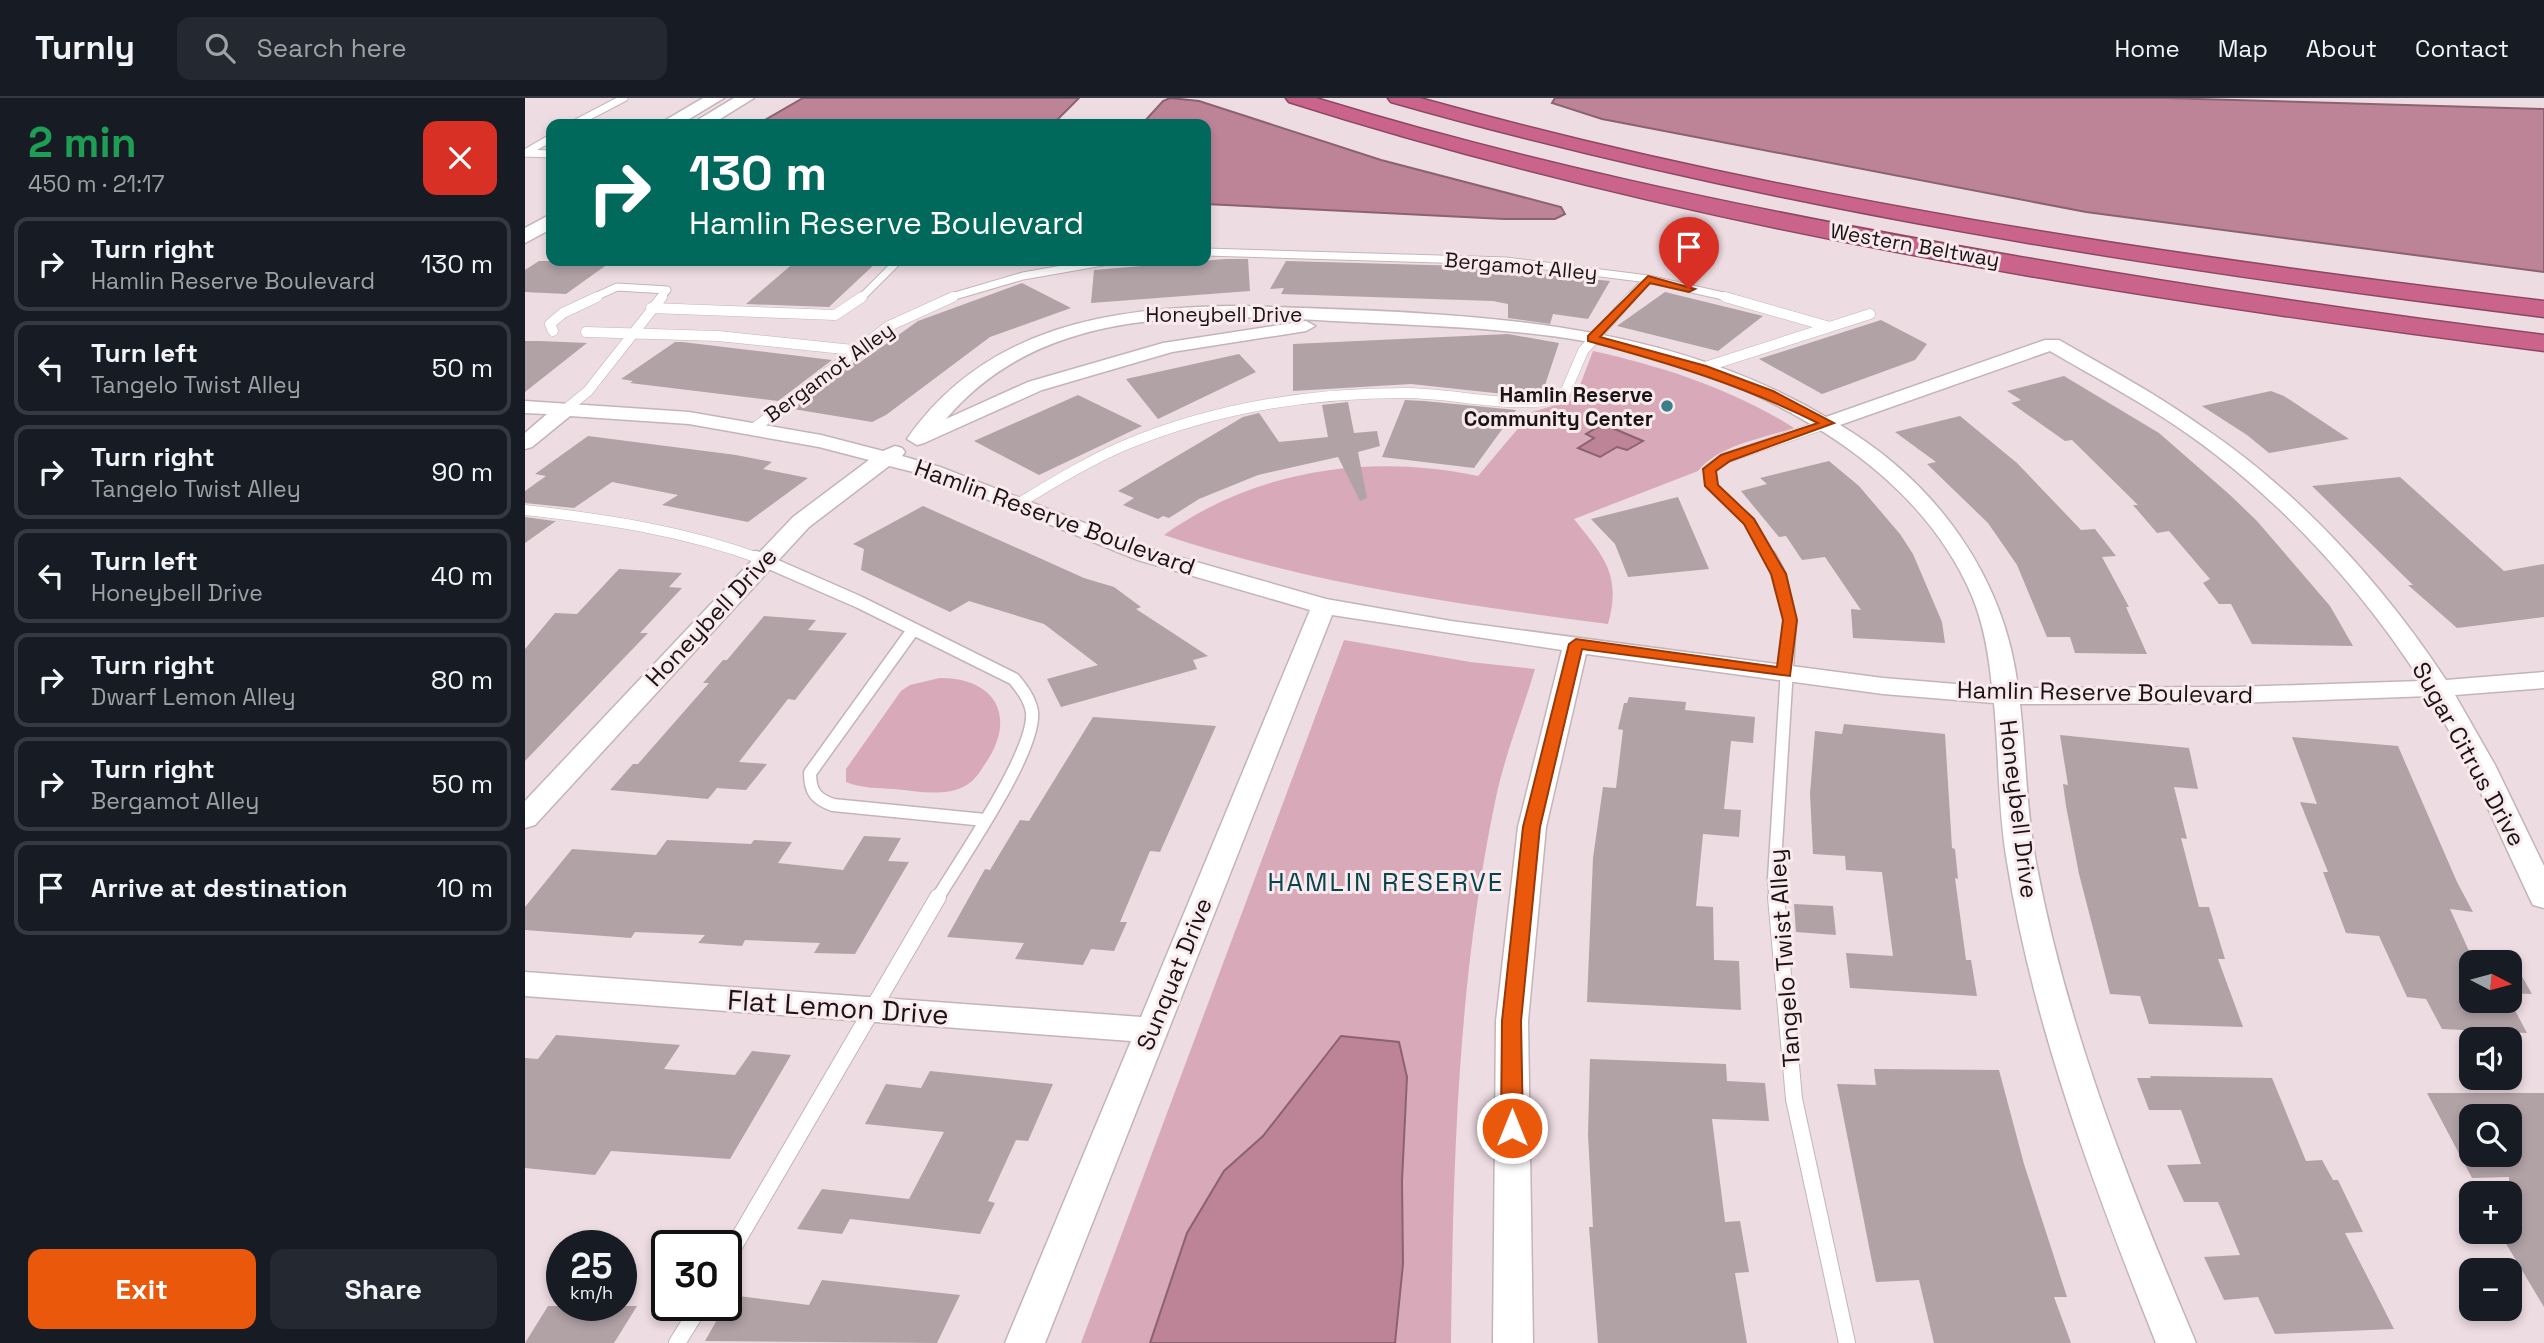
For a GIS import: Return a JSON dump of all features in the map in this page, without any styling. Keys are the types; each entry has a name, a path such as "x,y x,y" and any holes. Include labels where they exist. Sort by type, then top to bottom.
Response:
{"highway":[{"name":"Western Beltway","path":"1296,98 1519,160 1636,189 1816,227 2071,274 2388,324 2544,343"},
{"name":"Western Beltway","path":"1398,98 1577,145 1764,186 1940,219 2129,252 2384,290 2544,309"}],"street":[{"path":"677,119 716,98"},
{"path":"709,119 746,98"},
{"path":"525,237 546,223"},
{"name":"Honeybell Drive","path":"917,439 971,380 1004,357 1083,326 1131,315 1182,310 1490,323 1592,338 1702,369 1769,394 1828,423 1899,480 1945,530 1967,563 1995,631 2006,696 2018,838 2048,979 2065,1042 2114,1190 2176,1343"},
{"name":"Honeybell Drive","path":"525,818 763,560 809,514 917,439 1035,386 1170,347 1300,327 1402,319"},
{"name":"Sugar Citrus Drive","path":"1828,423 2052,344 2155,405 2242,466 2305,524 2374,598 2438,688 2490,782 2544,897"},
{"name":"Hamlin Reserve Boulevard","path":"525,407 689,418 886,458 933,471 1146,555 1322,606 1451,628 1883,686 2006,696 2236,695 2438,688 2544,680"},
{"path":"525,443 566,409"},
{"name":"Sunquat Drive","path":"1025,1343 1322,606"},
{"path":"1513,1343 1512,1021 1532,827 1576,644"},
{"name":"Flat Lemon Drive","path":"525,984 1151,1030"}],"lane":[{"path":"599,98 622,99"},
{"path":"584,119 622,99"},
{"path":"525,153 546,141"},
{"path":"525,153 546,155"},
{"name":"Bergamot Alley","path":"1211,252 1506,261 1648,279 1731,298 1830,327"},
{"path":"650,308 835,315 856,303 893,266"},
{"name":"Bergamot Alley","path":"753,429 835,367 853,349 892,325 939,302 985,286 1071,266"},
{"path":"1016,505 1086,463 1155,434 1235,410 1294,400 1363,394 1464,397 1529,405 1563,398 1569,389 1575,365 1592,338 1648,279"},
{"path":"553,331 550,324 563,313 617,288 667,290 650,308 588,391 566,409"},
{"path":"1702,369 1870,314"},
{"path":"586,332 718,336 853,349"},
{"name":"Tangelo Twist Alley","path":"1828,423 1725,458 1709,469 1711,486 1749,522 1779,574 1790,620 1784,673 1774,878 1794,1098 1847,1343"},
{"path":"525,510 573,515 691,537 763,560 1014,679 1030,698 1034,716 1025,749 742,1233"},
{"path":"912,630 810,772 809,789 815,799 833,805 985,820"},
{"path":"677,1343 690,1321"}],"shaded area":[{"path":"803,98 1079,98 1058,119 767,119"},
{"path":"1170,98 1199,101 1381,160 1561,207 1565,214 1555,219 1504,219 1211,204 1211,119 1147,119 1163,101"},
{"path":"1555,98 2164,98 2544,109 2544,272 2086,212 1602,119 1552,103"},
{"path":"1593,351 1646,364 1697,381 1747,402 1794,428 1729,449 1707,462 1698,471 1574,519 1601,555 1611,579 1612,607 1608,624 1439,600 1329,579 1274,567 1164,535 1199,513 1236,495 1314,472 1396,466 1478,476 1532,412 1570,401 1577,393"},
{"path":"1603,424 1643,441 1627,450 1617,447 1600,457 1578,448 1594,438 1586,434"},
{"path":"1344,640 1470,662 1535,669 1499,785 1473,936 1465,1003 1456,1139 1451,1343 1081,1343"},
{"path":"940,678 976,685 988,693 996,704 1000,717 995,747 976,777 963,787 938,793 869,787 846,782 846,769 901,691 910,685"},
{"path":"1341,1036 1399,1042 1407,1077 1402,1181 1403,1264 1395,1343 1150,1343 1187,1233 1224,1171 1263,1136"}],"building":[{"path":"1248,259 1250,291 1091,303 1094,270 1142,266 1211,266 1211,260"},
{"path":"539,261 546,261 546,266 605,266 566,294 525,292 525,270"},
{"path":"1286,261 1464,266 1610,281 1588,319 1553,314 1550,324 1508,318 1508,304 1493,301 1281,294 1284,288 1270,289"},
{"path":"790,266 873,266 829,307 746,304"},
{"path":"1022,283 1071,308 990,337 886,415 872,422 793,409 854,362 859,363 918,321"},
{"path":"1665,292 1763,316 1718,351 1617,326"},
{"path":"1881,320 1927,344 1915,360 1822,394 1759,359"},
{"path":"1508,334 1559,343 1542,394 1504,394 1411,384 1293,391 1293,344"},
{"path":"525,341 540,341 587,343 525,392"},
{"path":"675,342 832,360 778,401 630,383 633,381 621,379"},
{"path":"1239,354 1256,372 1158,419 1126,379"},
{"path":"2064,376 2159,433 2230,495 2257,521 2330,606 2353,646 2252,644 2231,604 2219,604 2203,583 2210,579 2169,531 2157,533 2133,505 2138,505 2072,440 2065,441 2011,403 2021,400 2007,391"},
{"path":"2271,391 2284,396 2349,439 2269,453 2247,435 2202,406"},
{"path":"1078,395 1142,426 1039,475 974,441"},
{"path":"1405,400 1516,410 1474,468 1382,457"},
{"path":"1348,402 1354,433 1377,431 1380,446 1358,452 1367,498 1360,501 1338,457 1258,475 1199,499 1169,518 1163,516 1158,519 1123,505 1134,498 1118,491 1243,417 1259,413 1279,442 1328,437 1322,405"},
{"path":"1960,416 2017,463 2081,530 2095,529 2116,556 2102,557 2129,607 2126,607 2147,654 2075,653 2070,637 2047,637 2017,565 1988,523 1927,464 1936,462 1895,432"},
{"path":"588,436 736,455 772,462 763,469 808,478 748,522 662,505 678,495 612,482 574,508 525,503 525,491 546,476 535,474"},
{"path":"1829,461 1859,486 1900,534 1913,554 1942,622 1945,643 1853,638 1851,609 1861,610 1825,557 1802,560 1786,536 1779,537 1741,491 1767,484 1760,478"},
{"path":"2400,477 2504,571 2544,564 2544,617 2457,628 2408,585 2413,585 2312,486"},
{"path":"1678,497 1709,569 1628,577 1615,544 1591,519"},
{"path":"923,506 1084,578 1114,587 1141,607 1136,609 1208,656 1193,660 1197,669 1061,707 1047,679 1098,665 1044,624 969,601 950,612 861,570 864,549 853,544"},
{"path":"525,517 554,521 556,521 525,543"},
{"path":"619,569 682,573 669,587 682,588 640,633 648,633 525,761 525,649 555,613 577,614"},
{"path":"764,616 816,620 808,630 847,633 795,700 788,699 739,762 767,764 746,790 717,788 708,799 610,790 633,764 638,764 709,683 703,683 723,660 727,660"},
{"path":"1629,697 1686,702 1685,710 1755,717 1753,743 1731,741 1724,809 1741,810 1739,837 1703,834 1696,906 1713,907 1714,960 1739,961 1741,1010 1587,1002 1593,858 1603,787 1616,788 1623,730 1618,729 1624,703 1627,703"},
{"path":"1093,717 1216,726 1160,852 1150,851 1120,922 1127,922 1114,951 1091,949 1083,965 1015,959 1024,943 947,937 985,869 990,870 1020,820 1029,821"},
{"path":"1844,724 1945,734 1952,848 1955,849 1958,879 1955,878 1966,960 1971,960 1977,996 1850,988 1846,953 1893,956 1882,872 1846,870 1845,856 1813,854 1810,794 1815,731 1842,734"},
{"path":"2060,735 2189,748 2198,789 2174,787 2187,839 2181,838 2199,907 2209,907 2225,959 2218,959 2243,1027 2149,1024 2140,996 2110,994 2079,874 2066,806 2063,784 2068,785"},
{"path":"2292,737 2398,746 2457,882 2473,912 2450,909 2469,950 2459,950 2459,1013 2516,1013 2527,1033 2522,1033 2522,1027 2442,1029 2426,999 2407,997 2379,936 2346,933 2323,872 2328,872 2300,802 2317,804"},
{"path":"864,836 901,838 888,861 909,862 855,954 814,953 820,943 745,940 742,946 698,943 705,935 635,932 631,938 525,930 525,907 572,849 656,855 667,840 751,844 754,840 792,842 778,863 843,870"},
{"path":"1794,904 1833,906 1836,935 1796,932"},
{"path":"2522,976 2532,994 2522,994"},
{"path":"556,1035 680,1045 664,1069 735,1075 752,1051 791,1055 730,1159 611,1151 595,1175 525,1168 525,1058 538,1059"},
{"path":"1590,1059 1726,1064 1727,1081 1765,1083 1769,1121 1712,1119 1725,1222 1740,1221 1749,1272 1735,1273 1747,1343 1598,1343 1589,1227 1593,1227 1588,1135"},
{"path":"1874,1069 1999,1070 2024,1164 2067,1297 2054,1297 2071,1343 1934,1343 1919,1280 1876,1282 1837,1084 1876,1085"},
{"path":"930,1071 1053,1084 1028,1141 1016,1140 988,1201 995,1203 980,1234 850,1219 842,1234 797,1229 822,1189 909,1199 944,1132 865,1124 886,1084 921,1088"},
{"path":"2150,1076 2272,1078 2306,1161 2322,1160 2333,1180 2338,1180 2363,1232 2345,1233 2394,1329 2275,1334 2258,1297 2224,1300 2204,1257 2240,1255 2218,1202 2184,1202 2167,1165 2201,1164 2181,1110 2149,1110 2137,1078 2151,1078"},
{"path":"2427,1093 2544,1093 2544,1307 2522,1270 2522,1258 2515,1258 2506,1244 2522,1244 2522,1181 2509,1181 2509,1177 2472,1178 2466,1167 2522,1167 2522,1104 2459,1104 2459,1153"},
{"path":"822,1280 960,1295 937,1343 705,1341 716,1321 742,1321 742,1296 809,1305"},
{"path":"546,1309 546,1321 628,1321 614,1343 525,1343"}],"place":[{"name":"Hamlin Reserve Community Center","path":"1667,406"}],"district":[{"name":"HAMLIN RESERVE","path":"1386,882"}],"route":[{"path":"1512,1128 1512,1021 1532,827 1576,644 1784,673 1790,620 1779,574 1749,522 1711,486 1709,469 1725,458 1828,423 1769,394 1702,369 1648,351 1592,338 1648,279 1689,289"}]}
